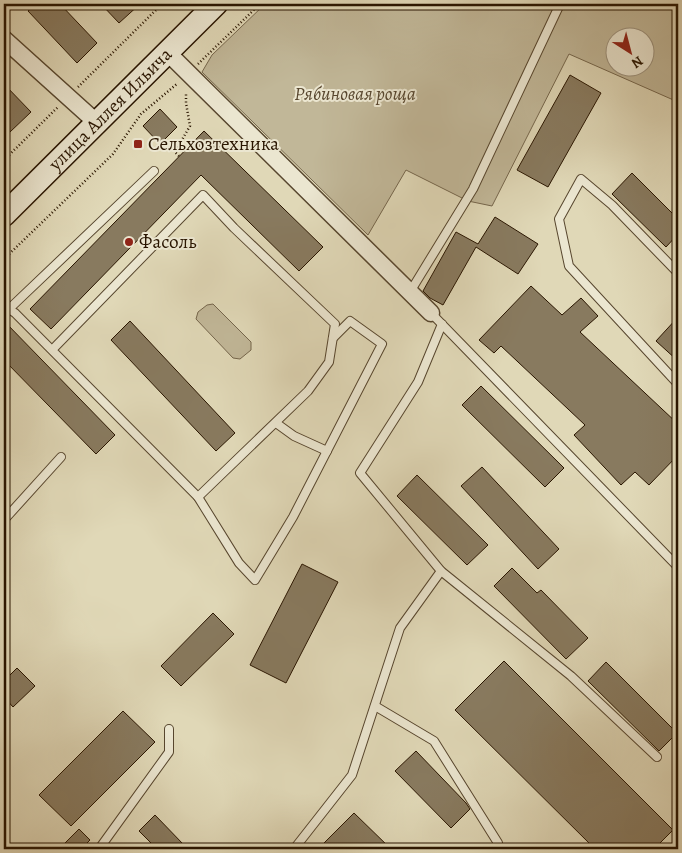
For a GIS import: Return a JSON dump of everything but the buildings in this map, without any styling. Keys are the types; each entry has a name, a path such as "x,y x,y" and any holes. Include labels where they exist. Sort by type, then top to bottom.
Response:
{"main road":[{"name":"улица Аллея Ильича","path":"4,215 216,4"}],"street":[{"path":"4,39 96,122"},
{"path":"167,52 436,319"}],"lane":[{"path":"409,293 473,189 560,4"},
{"path":"154,171 6,307 15,313 198,497 239,563 255,580 292,517 382,344 350,321 332,339"},
{"path":"678,273 612,205 581,179 559,220 569,266 678,384"},
{"path":"52,350 203,195 234,228 335,324 329,362 308,391 198,497"},
{"path":"658,757 571,676 441,571 360,473 418,382 436,319 678,568"},
{"path":"276,423 294,436 327,451"},
{"path":"4,520 62,457"},
{"path":"294,849 352,775 400,628 441,571"},
{"path":"375,706 434,741 498,843 499,849"},
{"path":"100,849 169,752 169,729"}],"path":[{"path":"4,160 162,4"},
{"path":"4,258 113,154 141,114 188,74 260,4"},
{"path":"179,156 175,152 190,126 186,103 188,74"}],"green space":[{"name":"Рябиновая роща","path":"265,4 678,4 678,102 624,78 654,78 654,28 604,28 604,69 569,54 492,206 468,201 406,170 368,235 202,72 212,55"},
{"path":"213,304 251,342 251,350 240,359 233,358 196,319 198,312 207,305"}],"place":[{"name":"Сельхозтехника","path":"138,144"},
{"name":"Фасоль","path":"129,242"}]}
